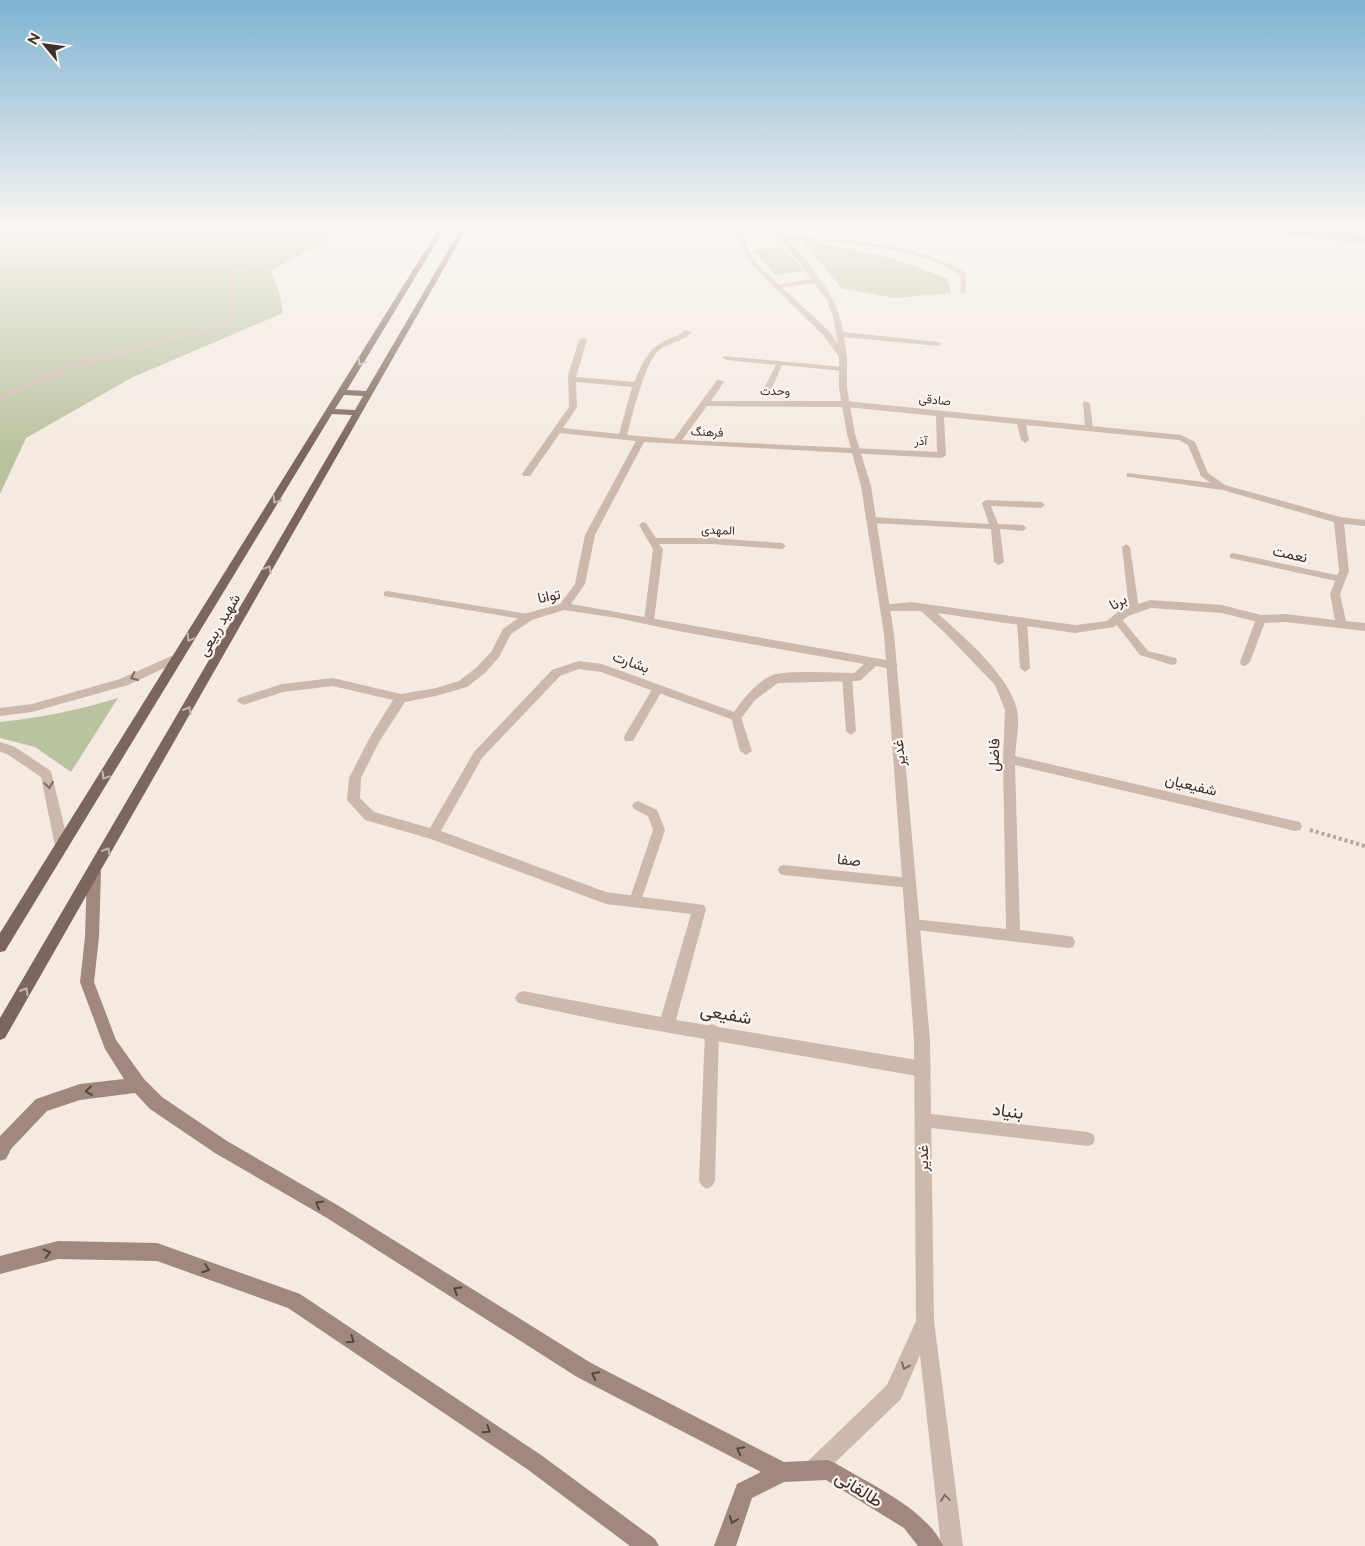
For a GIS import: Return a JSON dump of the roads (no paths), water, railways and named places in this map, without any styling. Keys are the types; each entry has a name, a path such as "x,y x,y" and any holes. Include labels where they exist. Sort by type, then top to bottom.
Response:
{"main road":[{"name":"شهید ربیعی","path":"0,946 397,302"},
{"name":"شهید ربیعی","path":"0,1033 356,413 422,302"},
{"path":"343,392 369,394"},
{"path":"331,411 356,413"},
{"path":"94,872 92,937 87,982 110,1044 138,1085 156,1103 221,1147 333,1212 584,1370 783,1472"},
{"path":"0,1153 5,1144 42,1105 80,1092 138,1085"},
{"path":"2,1261 58,1250 157,1252 293,1300 534,1462 648,1546"},
{"name":"طالقانی","path":"725,1546 744,1491 783,1472 828,1470 911,1522 932,1546"}],"street":[{"path":"793,302 827,334 843,357"},
{"name":"غدیر","path":"832,302 838,320 840,334 846,404 866,486 892,665 922,1040 925,1321 952,1546"},
{"path":"622,438 637,385 654,350 688,332"},
{"path":"840,334 938,344"},
{"path":"527,474 573,407 572,379 583,340"},
{"path":"572,379 637,385"},
{"path":"676,442 720,382"},
{"name":"وحدت","path":"704,403 846,404"},
{"name":"صادقی","path":"846,404 1181,438 1192,444 1204,474 1222,487"},
{"name":"آذر","path":"856,451 942,455 940,413"},
{"path":"1021,423 1025,440"},
{"name":"فرهنگ","path":"557,430 641,440 856,451"},
{"path":"564,606 580,584 590,535 641,440"},
{"path":"1222,487 1339,520 1365,523"},
{"path":"1339,520 1344,571 1335,594 1341,624"},
{"name":"برنا","path":"885,607 924,608 1075,628 1110,624 1117,618 1150,604 1222,609 1261,618 1286,618 1365,626"},
{"name":"توانا","path":"243,701 282,688 333,682 401,698 463,684 481,670 495,654 507,632 528,617 564,606 892,665"},
{"name":"فاضل","path":"924,608 949,630 1000,683 1011,710 1009,759 1013,936"},
{"path":"0,712 32,708 124,682 178,656"},
{"path":"736,717 751,697 775,679 808,677 857,678 873,662"},
{"name":"بشارت","path":"433,834 478,755 556,673 579,665 602,668 736,717"},
{"path":"401,698 374,740 355,778 353,800 370,816 433,834 606,898 700,909 667,1024"},
{"path":"0,747 11,750 47,774 62,846"},
{"name":"شفیعیان","path":"1009,759 1295,826"},
{"path":"913,925 1068,942"},
{"name":"شفیعی","path":"523,998 618,1017 712,1031 923,1069"},
{"path":"812,1471 894,1392 925,1321"}],"lane":[{"path":"0,399 21,387 71,368 223,324 232,318 232,302"},
{"path":"728,358 843,369"},
{"path":"768,388 780,363"},
{"path":"1086,403 1088,429"},
{"path":"1130,475 1222,487"},
{"path":"999,562 994,528 986,503 1041,505"},
{"path":"871,520 1022,528"},
{"path":"643,525 658,549 649,621"},
{"name":"المهدی","path":"653,541 711,541 782,546"},
{"path":"1126,547 1134,610"},
{"name":"نعمت","path":"1233,556 1341,579"},
{"path":"387,594 528,617"},
{"path":"1117,618 1144,653 1172,661"},
{"path":"1245,662 1261,618"},
{"path":"1022,622 1025,668"},
{"path":"848,677 851,731"},
{"path":"629,738 658,689"},
{"path":"736,717 746,751"},
{"path":"635,901 659,830 653,813 638,806"},
{"name":"صفا","path":"784,870 910,883"},
{"path":"707,1181 712,1031"},
{"name":"بنیاد","path":"923,1120 1088,1139"}]}
